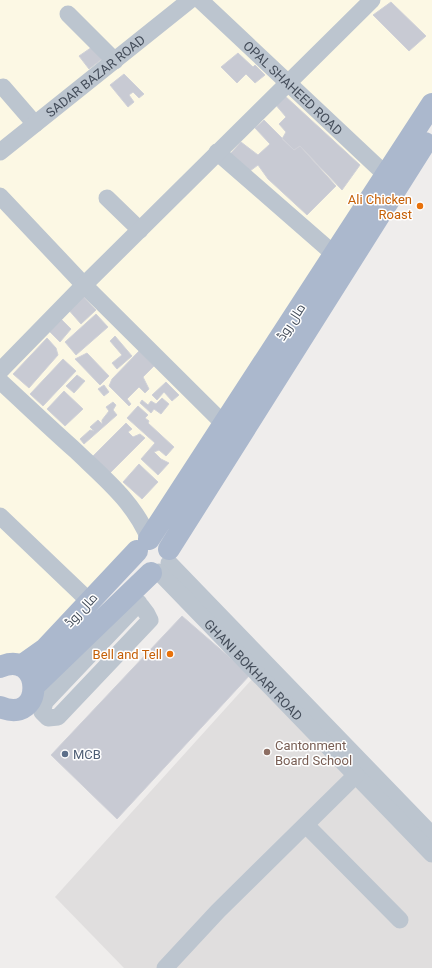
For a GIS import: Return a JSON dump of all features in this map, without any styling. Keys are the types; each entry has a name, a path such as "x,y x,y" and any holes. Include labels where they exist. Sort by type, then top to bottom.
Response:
{"main road":[{"name":"مال روڈ","path":"8,663 44,649 143,545 225,425 432,104"},
{"name":"مال روڈ","path":"35,685 133,599 162,564 432,132"},
{"path":"161,540 162,564 141,568 136,557 143,545 161,540"},
{"path":"2,712 21,708 28,704 32,698 35,685 32,676 8,663"}],"street":[{"name":"SADAR BAZAR ROAD","path":"0,152 190,0"},
{"name":"OPAL SHAHEED ROAD","path":"200,0 386,175"},
{"path":"0,371 217,152 372,0"},
{"path":"68,14 115,61"},
{"path":"3,87 36,124"},
{"path":"217,152 335,255"},
{"path":"0,196 84,285 225,425"},
{"path":"107,198 140,230"},
{"path":"0,381 113,487 133,509 143,524 143,545"},
{"path":"0,516 89,601"},
{"name":"GHANI BOKHARI ROAD","path":"162,564 356,775 432,854"},
{"name":"GHANI BOKHARI ROAD","path":"162,564 432,835"},
{"path":"133,599 146,610 150,620 58,717 48,718 42,712 45,702 133,599"},
{"path":"165,968 218,911 356,775"},
{"path":"306,825 400,920"}],"shaded area":[{"path":"0,0 432,0 432,98 155,521 45,649 10,664 0,655"},
{"name":"Cantonment Board School","path":"264,666 432,837 432,968 124,968 55,897"}],"building":[{"path":"391,2 426,36 409,51 373,15"},
{"path":"95,45 106,56 89,69 79,56"},
{"path":"238,53 253,67 255,65 265,75 255,83 246,74 237,83 221,67"},
{"path":"124,74 144,94 139,98 133,92 129,95 134,102 128,107 110,85"},
{"path":"284,95 360,165 342,190 300,146 294,150 282,139 286,132 279,124 286,117 275,104"},
{"path":"264,120 294,150 300,146 336,186 307,215 268,179 258,165 250,171 230,154 241,142 258,155 270,144 255,128"},
{"path":"81,294 96,310 81,324 67,308"},
{"path":"96,314 108,327 76,355 65,342"},
{"path":"61,319 71,329 60,342 49,331"},
{"path":"115,336 132,356 117,369 112,363 122,355 110,341"},
{"path":"47,338 56,348 58,355 29,388 13,374"},
{"path":"139,351 154,366 143,377 149,389 145,393 139,387 127,399 131,404 129,406 109,386 112,379"},
{"path":"87,353 109,376 100,385 75,359"},
{"path":"63,359 76,371 43,406 30,394"},
{"path":"77,375 85,381 74,393 66,386"},
{"path":"166,382 179,395 172,401 164,392 157,400 152,395"},
{"path":"104,385 109,392 104,396 98,389"},
{"path":"64,391 83,409 65,426 47,409"},
{"path":"162,398 169,404 161,414 154,409 151,413 140,403 142,400 148,405 151,401 156,404"},
{"path":"113,402 116,405 113,410 117,415 84,444 80,439 90,430 94,431 90,427 98,420 102,424 102,420 109,411 106,407"},
{"path":"138,406 148,415 145,418 149,421 148,423 174,447 166,456 159,450 154,452 161,459 169,463 158,475 141,459 155,443 127,418"},
{"path":"126,423 132,429 128,432 133,437 140,434 145,438 110,473 93,456"},
{"path":"139,464 158,482 142,499 123,482"},
{"path":"182,616 250,675 117,819 51,755"}],"place":[{"name":"Ali Chicken Roast","path":"420,206"},
{"name":"Bell and Tell","path":"170,654"},
{"name":"Cantonment Board School","path":"267,752"},
{"name":"MCB","path":"65,754"}]}
